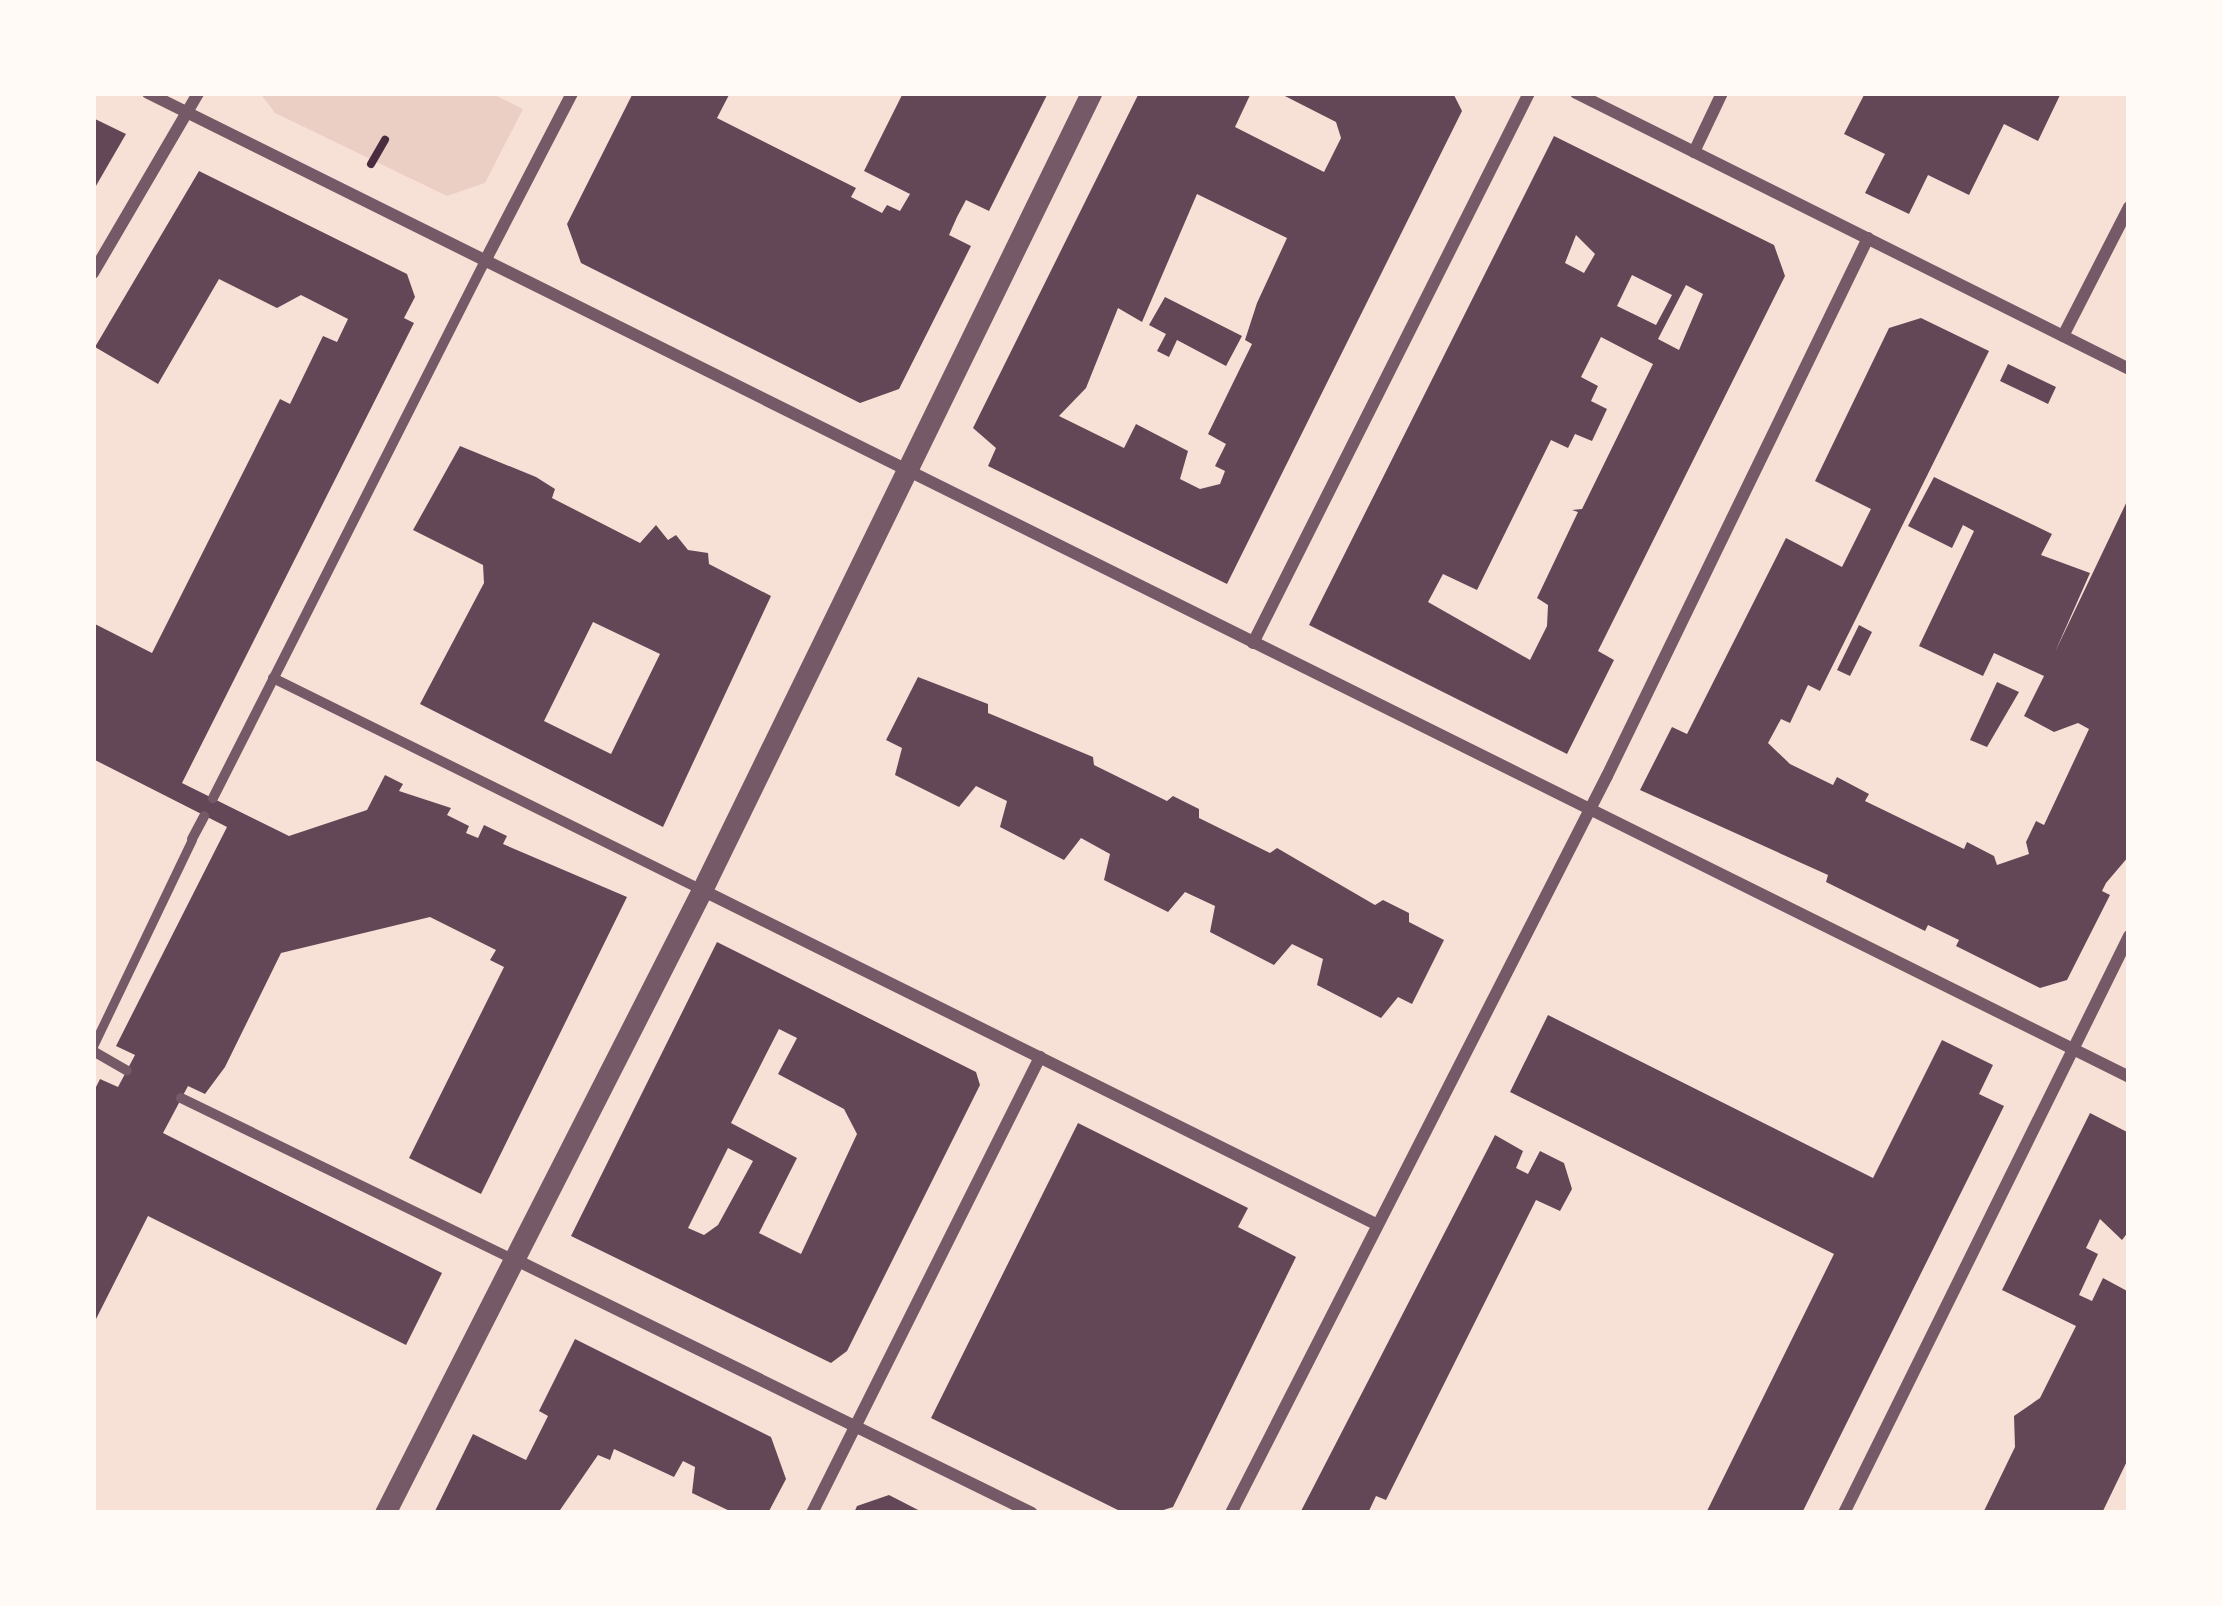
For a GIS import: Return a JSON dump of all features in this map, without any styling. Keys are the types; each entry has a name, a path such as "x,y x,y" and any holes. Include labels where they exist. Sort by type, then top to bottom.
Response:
{"street":[{"path":"148,93 2129,1077"},
{"path":"93,273 198,93"},
{"path":"213,797 572,93"},
{"path":"385,1513 509,1257 702,890 1091,93"},
{"path":"1253,643 1529,93"},
{"path":"1576,93 2129,369"},
{"path":"1694,152 1723,93"},
{"path":"2063,335 2129,207"},
{"path":"1231,1513 1374,1222 1590,809 1868,238"},
{"path":"273,678 1374,1222"},
{"path":"192,839 204,816"},
{"path":"1844,1513 2129,936"},
{"path":"93,1049 127,1070"},
{"path":"812,1513 1040,1057"},
{"path":"182,1098 1032,1513"}],"lane":[{"path":"93,1049 192,839"}],"path":[{"path":"371,164 385,140"}],"shaded area":[{"path":"260,93 491,93 523,109 485,183 447,196 275,113"}],"building":[{"path":"633,93 730,93 717,118 856,188 851,197 882,213 887,205 900,211 910,194 864,171 903,93 1048,93 989,211 966,200 957,217 949,235 971,246 899,389 860,403 581,263 567,224"},
{"path":"1139,93 1251,93 1235,127 1324,172 1341,138 1336,122 1279,93 1453,93 1462,111 1227,584 988,466 996,448 973,428","holes":["1197,194 1287,238 1257,303 1245,340 1252,344 1208,434 1226,444 1215,466 1225,471 1220,484 1200,489 1180,479 1188,451 1136,424 1124,448 1059,416 1086,388 1118,308 1142,322"]},
{"path":"1865,93 2061,93 2038,141 2004,124 1969,195 1928,175 1909,214 1865,193 1885,154 1844,134"},
{"path":"93,118 126,134 93,191"},
{"path":"1554,136 1774,245 1785,276 1598,651 1614,660 1567,754 1309,625","holes":["1576,235 1595,254 1584,273 1565,263","1632,275 1672,295 1656,325 1617,306","1686,285 1703,294 1679,350 1658,339","1601,337 1653,364 1582,509 1572,510 1578,512 1537,598 1548,605 1547,626 1530,660 1428,602 1443,574 1477,590 1551,440 1568,448 1575,434 1592,441 1607,409 1591,401 1598,386 1581,377"]},
{"path":"199,171 407,274 415,297 404,318 414,323 182,783 289,836 367,810 385,775 403,784 399,791 451,808 447,815 469,826 466,833 478,838 484,825 507,836 503,844 627,897 481,1194 409,1158 504,967 490,960 496,950 430,917 281,953 225,1067 205,1094 188,1086 163,1133 442,1273 406,1345 148,1216 93,1325 93,1093 100,1079 118,1087 135,1055 116,1046 227,827 93,759 93,623 152,653 280,399 290,404 323,336 337,342 348,319 301,295 277,308 219,279 158,384 95,347"},
{"path":"1165,297 1242,336 1226,366 1177,340 1169,357 1157,351 1166,334 1149,325"},
{"path":"1921,318 1989,351 1820,691 1808,685 1790,723 1781,719 1768,743 1790,764 1833,785 1837,777 1869,794 1865,801 1964,849 1967,842 1994,856 1997,865 2029,854 2026,842 2036,821 2044,825 2089,729 2078,723 2054,732 2024,716 2044,676 1994,653 1983,676 1919,646 1974,531 1963,525 1952,548 1908,526 1934,477 2052,534 2041,555 2090,573 2055,652 2129,497 2129,856 2102,891 2110,895 2067,980 2040,988 1956,946 1959,940 1928,925 1925,931 1826,882 1828,875 1640,790 1672,727 1687,734 1786,538 1842,567 1871,509 1815,481 1889,328"},
{"path":"2008,364 2056,387 2048,404 2000,381"},
{"path":"460,446 536,477 555,489 552,498 640,543 656,525 668,540 676,535 688,550 708,553 709,564 771,596 663,827 420,704 484,583 483,565 413,530","holes":["593,622 660,654 611,754 544,721"]},
{"path":"1859,625 1872,632 1850,676 1837,670"},
{"path":"918,677 988,704 988,713 1093,757 1094,765 1167,801 1173,796 1199,809 1199,818 1270,853 1277,848 1375,905 1383,900 1409,913 1409,922 1444,940 1412,1004 1398,997 1381,1018 1317,985 1323,959 1292,944 1274,965 1210,932 1215,906 1185,892 1168,912 1104,880 1110,854 1081,838 1064,860 1000,827 1007,801 976,786 959,807 895,775 902,748 886,740"},
{"path":"1997,682 2019,692 1987,747 1970,740"},
{"path":"717,942 976,1072 980,1085 847,1351 831,1363 571,1236","holes":["779,1029 797,1038 778,1074 844,1109 857,1134 801,1254 759,1233 797,1158 731,1123","728,1148 753,1161 718,1225 704,1235 688,1228"]},
{"path":"1548,1015 1873,1178 1942,1040 1993,1065 1979,1094 2004,1106 1802,1513 1706,1513 1834,1254 1510,1092"},
{"path":"2090,1113 2129,1133 2129,1231 2122,1240 2100,1219 2086,1248 2098,1254 2079,1295 2092,1301 2103,1278 2129,1292 2129,1457 2102,1513 1983,1513 2015,1447 2014,1416 2040,1398 2076,1326 2002,1290"},
{"path":"1078,1123 1248,1208 1238,1227 1296,1257 1173,1507 1154,1513 1124,1513 931,1418"},
{"path":"1495,1135 1523,1151 1516,1168 1528,1174 1540,1151 1564,1163 1572,1189 1560,1211 1536,1200 1386,1500 1376,1496 1368,1513 1300,1513"},
{"path":"575,1339 771,1437 786,1479 768,1513 734,1513 692,1493 695,1467 683,1461 674,1477 614,1449 610,1460 598,1455 558,1513 434,1513 473,1434 526,1460 548,1416 539,1411"},
{"path":"889,1495 924,1513 854,1513 857,1506"}]}
